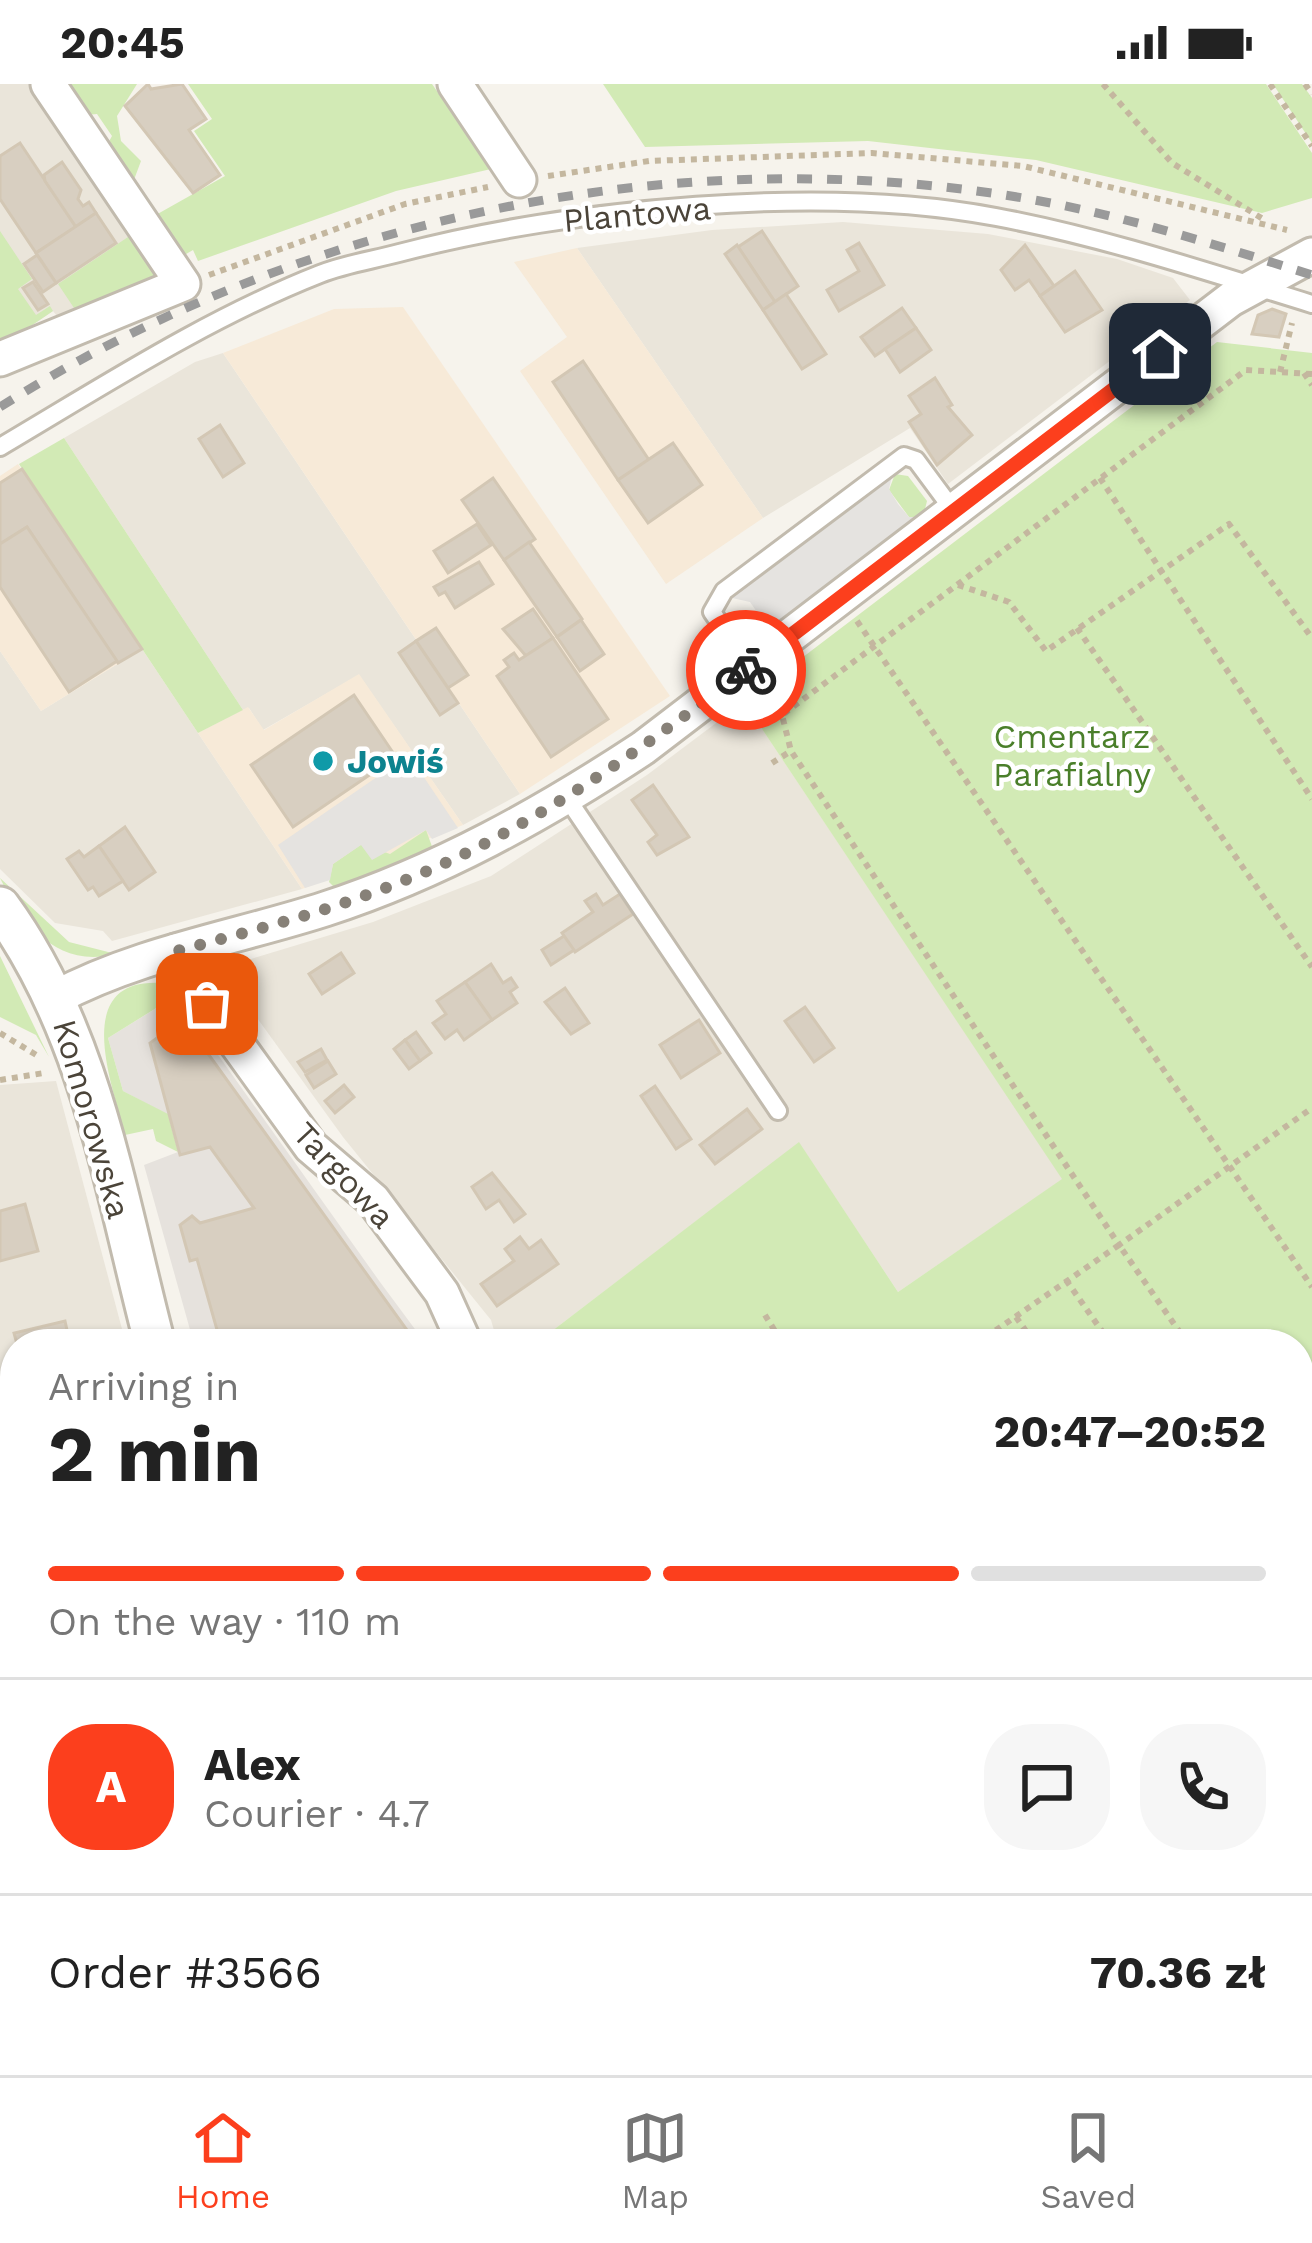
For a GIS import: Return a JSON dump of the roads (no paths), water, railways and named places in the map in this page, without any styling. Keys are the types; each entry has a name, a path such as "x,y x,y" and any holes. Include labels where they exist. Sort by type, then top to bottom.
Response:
{"street":[{"path":"0,359 183,284 48,84"},
{"path":"455,84 519,180"},
{"path":"55,998 118,968 404,881 567,798 750,667 1251,287 1304,282"},
{"name":"Komorowska","path":"0,907 55,998 83,1075 150,1329"},
{"name":"Targowa","path":"176,951 187,975 311,1147 386,1216 442,1293 458,1329"}],"lane":[{"name":"Plantowa","path":"0,448 242,310 324,272 458,237 546,223 719,206 837,204 993,216 1144,252 1251,287"},
{"path":"750,667 712,612 724,591 904,456 916,460 953,510"},
{"path":"567,798 778,1111"}],"railway":[{"path":"0,407 117,341 241,285 369,241 501,208 635,187 771,179 906,183 1074,208 1312,275"}],"place":[{"name":"Jowiś","path":"323,761"}],"park label":[{"name":"Cmentarz Parafialny","path":"1072,755"}]}
